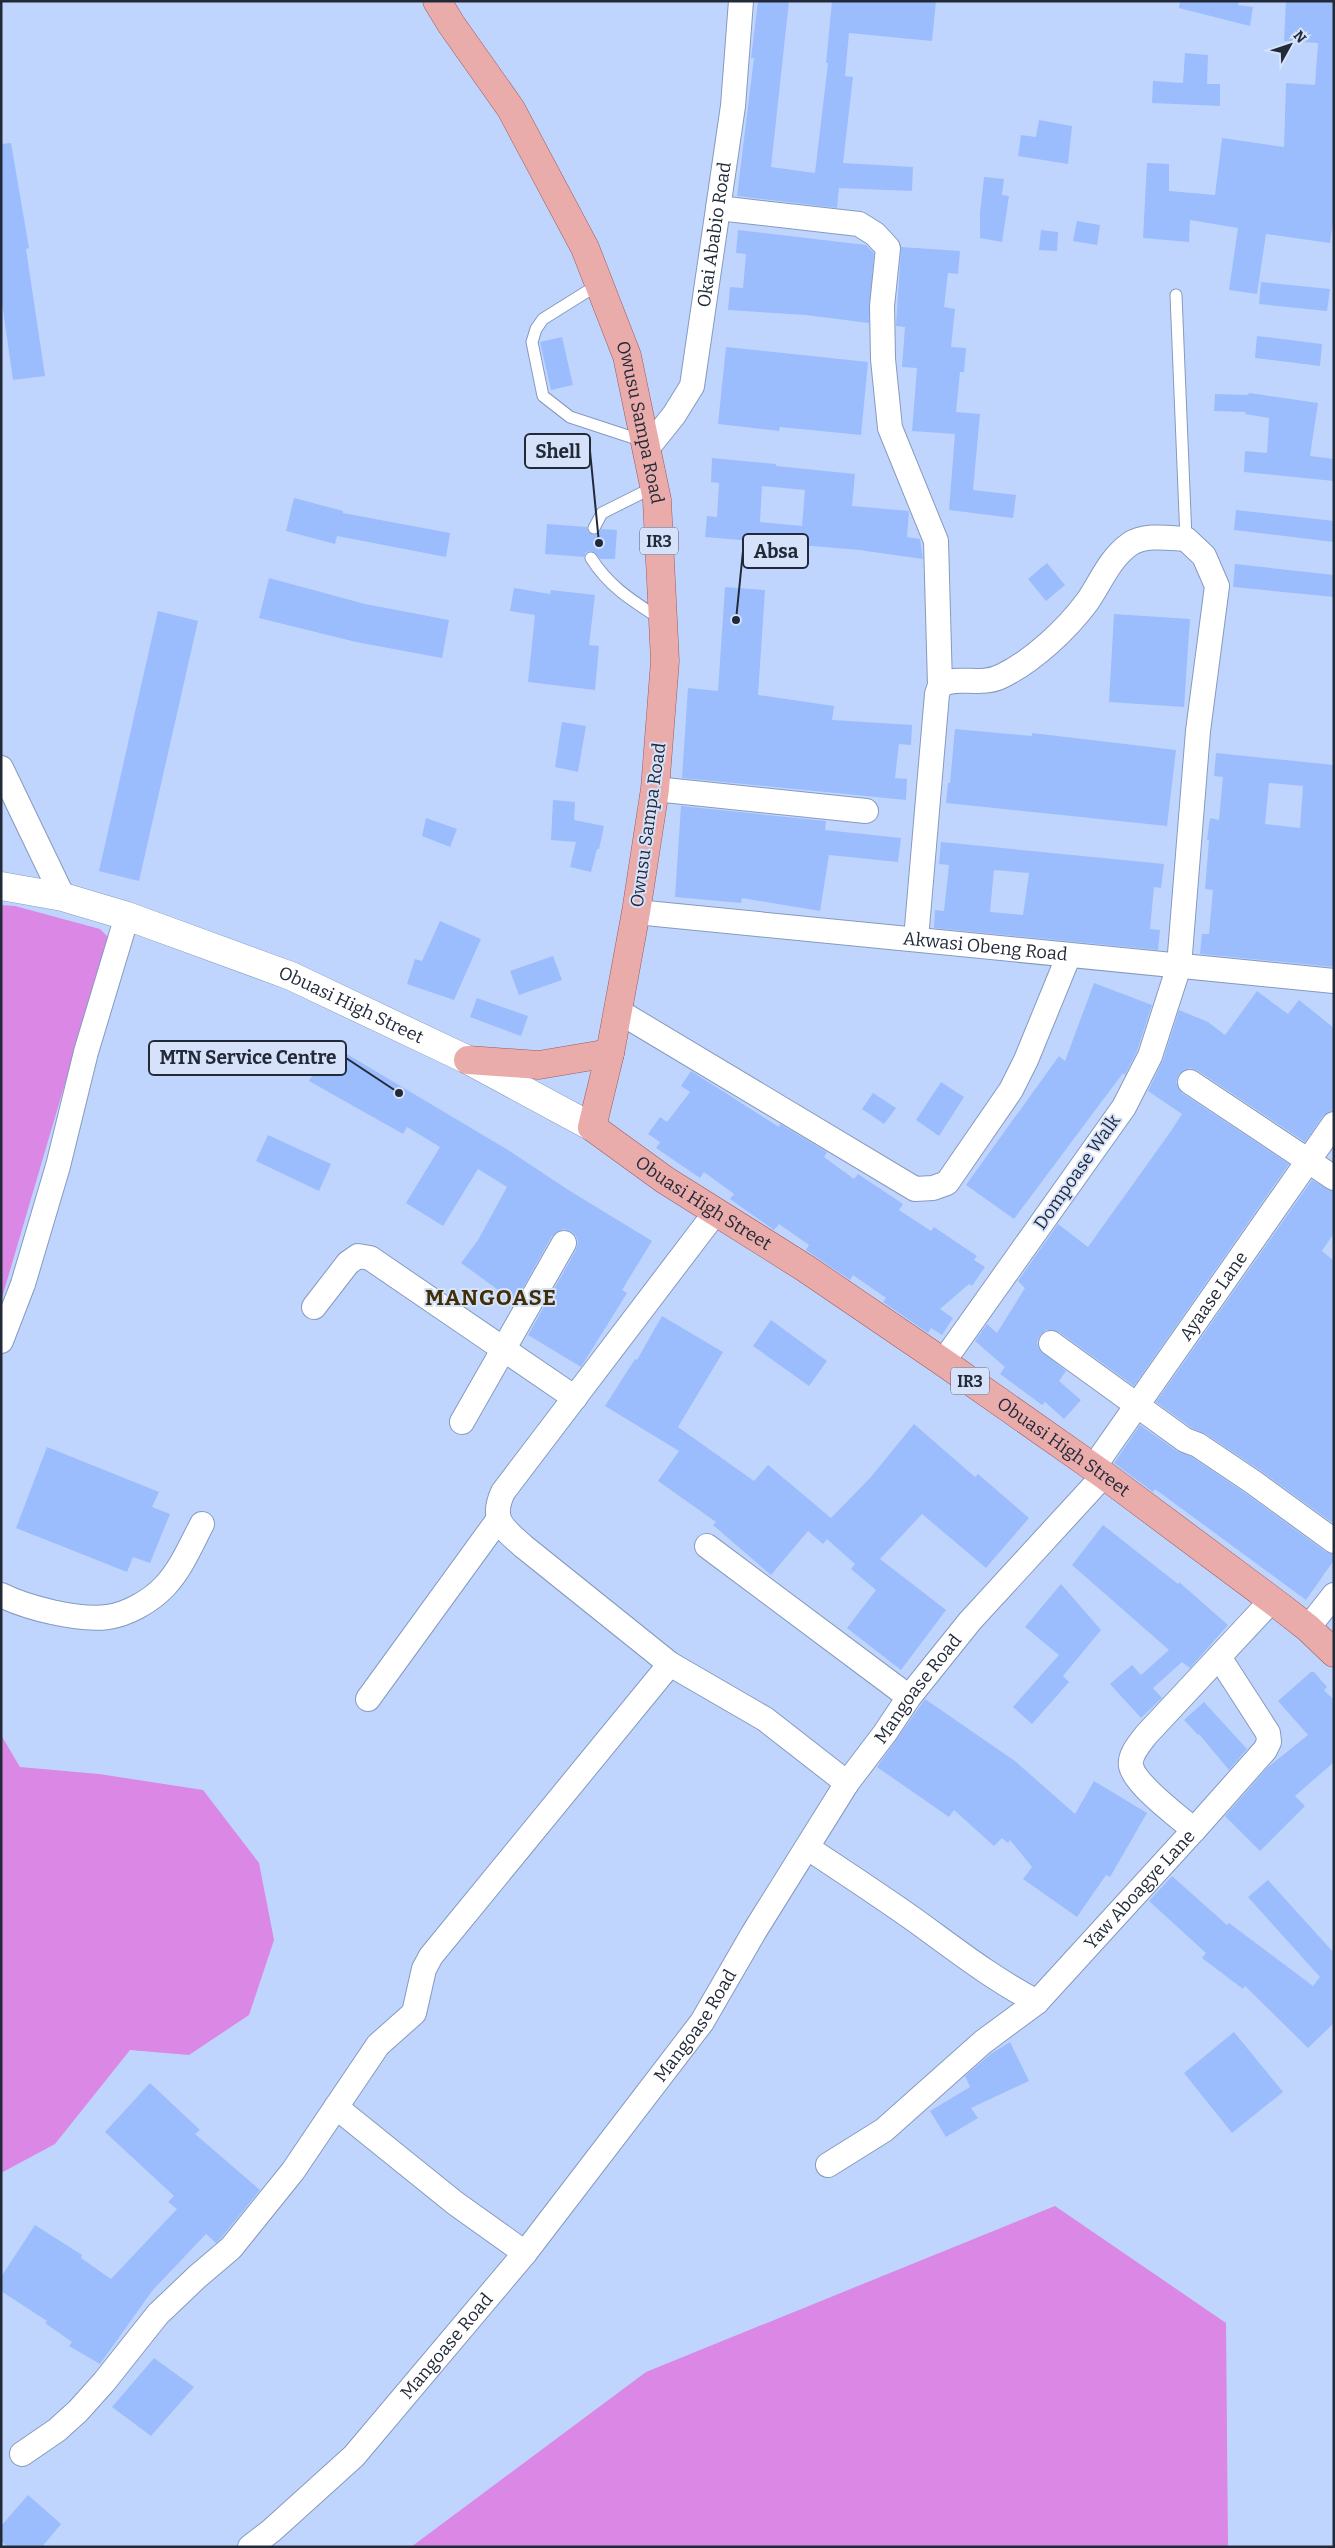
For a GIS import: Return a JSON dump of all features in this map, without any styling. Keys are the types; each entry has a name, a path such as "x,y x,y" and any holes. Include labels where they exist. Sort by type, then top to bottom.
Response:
{"main road":[{"name":"Owusu Sampa Road","path":"437,1 511,109 584,248 627,356 657,500 665,661 655,788 636,912 618,1010 610,1053 592,1127"},
{"path":"468,1060 539,1065 610,1053"},
{"name":"Obuasi High Street","path":"592,1127 626,1154 805,1268 943,1362 1098,1472 1272,1600 1308,1628 1334,1654"}],"street":[{"name":"Okai Ababio Road","path":"645,445 674,415 692,386 732,106 741,1"},
{"path":"718,208 859,224 875,234 888,248 882,306 883,359 890,428 936,541 940,685 937,694 916,940"},
{"path":"940,685 950,680 978,683 1001,676 1042,650 1087,602 1110,564 1131,544 1149,538 1186,539"},
{"name":"Dompoase Walk","path":"943,1362 1124,1107 1150,1056 1180,966 1198,731 1217,586 1204,556 1186,539"},
{"path":"1,768 63,897"},
{"path":"655,788 866,811"},
{"name":"Obuasi High Street","path":"1,886 63,897 128,916 291,976 468,1060 592,1127"},
{"name":"Akwasi Obeng Road","path":"636,912 1334,981"},
{"path":"1,1341 23,1284 58,1166 86,1052 128,916"},
{"path":"618,1010 915,1189 933,1188 947,1183 1010,1090 1026,1060 1069,955"},
{"path":"1190,1082 1334,1178"},
{"name":"Ayaase Lane","path":"1098,1472 1138,1405 1334,1124"},
{"path":"716,1213 502,1492 497,1512 498,1520 504,1529 523,1546 670,1664 765,1719 847,1783"},
{"path":"462,1422 564,1243"},
{"path":"314,1307 348,1263 358,1256 370,1258 575,1398"},
{"path":"1050,1343 1185,1440 1198,1445 1253,1482 1334,1541"},
{"name":"Mangoase Road","path":"250,2547 271,2531 354,2456 525,2253 702,2022 754,1932 847,1783 886,1733 909,1697 932,1671 970,1621 1098,1472"},
{"path":"368,1699 498,1520"},
{"path":"1,1595 16,1602 73,1615 108,1617 126,1611 147,1601 165,1586 177,1570 202,1524"},
{"path":"707,1546 909,1697"},
{"path":"1308,1628 1334,1595"},
{"name":"Yaw Aboagye Lane","path":"828,2165 884,2130 983,2042 1037,2002 1194,1830 1156,1798 1136,1776 1131,1760 1146,1735 1272,1600"},
{"path":"1194,1830 1265,1750 1269,1742 1268,1733 1219,1657"},
{"path":"22,2454 56,2430 78,2411 104,2382 158,2314 198,2276 232,2248 293,2171 378,2045 414,2013 424,1969 431,1956 670,1664"},
{"path":"808,1848 915,1920 1005,1985 1037,2002"},
{"path":"336,2106 455,2203 525,2253"}],"lane":[{"path":"598,284 543,319 536,329 532,342 543,396 570,417 645,445"},
{"path":"1176,294 1186,539"},
{"path":"594,528 602,513 654,487"},
{"path":"590,558 602,576 615,589 663,620"}],"shaded area":[{"path":"1,905 15,906 100,929 108,937 1,1301"},
{"path":"1,1735 20,1767 99,1774 203,1790 259,1863 274,1940 249,2015 189,2055 130,2050 55,2144 1,2173"},
{"path":"1055,2206 1226,2323 1228,2547 411,2547 646,2372"}],"building":[{"path":"758,1 789,1 771,167 815,173 828,63 826,63 832,1 936,1 932,41 849,33 845,76 853,77 843,163 913,167 912,191 839,188 837,208 737,196 754,58 751,58"},
{"path":"1180,1 1239,1 1238,5 1253,7 1250,26 1179,8"},
{"path":"1286,1 1334,1 1334,215 1330,243 1266,234 1257,294 1229,290 1238,228 1190,220 1189,242 1143,238 1147,163 1169,164 1169,191 1215,195 1222,138 1284,147 1286,83 1315,85 1318,43 1284,41"},
{"path":"1185,53 1208,55 1207,84 1220,84 1220,106 1152,103 1153,81 1183,83"},
{"path":"1039,120 1072,126 1068,164 1018,156 1021,135 1036,137"},
{"path":"11,143 29,248 26,249 45,376 13,380 1,296 1,144"},
{"path":"984,177 1004,179 1002,195 1009,196 1002,242 980,238 980,213"},
{"path":"1077,221 1100,225 1097,245 1073,241"},
{"path":"738,230 866,245 874,253 869,323 806,315 728,310 730,287 743,288 746,254 736,253"},
{"path":"1041,230 1058,232 1057,251 1039,250"},
{"path":"901,247 960,251 958,274 948,273 944,307 955,309 951,347 966,348 964,372 960,372 956,412 980,414 973,490 1016,495 1013,518 949,510 955,434 912,431 917,368 902,367 905,327 896,326"},
{"path":"1261,282 1330,289 1327,311 1259,304"},
{"path":"1257,336 1322,344 1320,366 1255,358"},
{"path":"562,337 573,385 551,390 540,342"},
{"path":"726,347 868,362 861,435 780,427 779,431 718,424"},
{"path":"1249,393 1318,403 1310,456 1334,459 1334,481 1244,472 1245,451 1267,453 1269,418 1245,414 1246,412 1214,411 1215,394 1248,395"},
{"path":"712,458 855,474 852,506 909,511 907,537 920,539 923,559 859,550 705,537 707,516 717,517 719,483 711,482","holes":["762,486 805,490 802,526 760,522"]},
{"path":"294,498 343,511 343,513 450,533 446,557 337,536 335,544 286,531"},
{"path":"1236,510 1334,521 1334,542 1234,530"},
{"path":"547,524 587,527 588,532 594,535 602,529 617,530 615,559 601,559 591,551 586,552 584,557 545,554"},
{"path":"1047,563 1065,585 1046,601 1028,579"},
{"path":"1235,564 1334,575 1334,597 1233,587"},
{"path":"269,578 365,604 449,620 442,658 356,642 259,618"},
{"path":"725,587 765,590 758,695 834,706 832,720 912,725 911,745 899,744 895,778 907,779 906,800 682,778 688,688 718,691"},
{"path":"514,588 550,594 551,590 595,595 589,645 599,646 595,690 528,682 535,615 510,611"},
{"path":"158,611 198,621 139,881 99,871"},
{"path":"1114,614 1190,619 1184,707 1109,702"},
{"path":"562,722 586,726 578,772 555,767"},
{"path":"955,729 1032,736 1032,733 1176,750 1167,826 946,803 948,783 950,783"},
{"path":"1216,753 1334,765 1334,967 1200,954 1202,934 1209,934 1213,890 1205,889 1209,840 1207,840 1210,818 1219,820 1223,777 1214,776","holes":["1269,783 1303,786 1300,828 1265,824"]},
{"path":"553,800 575,802 574,820 604,826 591,872 570,867 576,842 551,840"},
{"path":"681,806 826,821 825,830 901,838 898,862 829,855 820,911 742,898 741,903 675,897"},
{"path":"426,818 457,829 450,847 422,836"},
{"path":"941,842 1164,864 1161,888 1154,887 1150,929 1160,930 1158,950 934,928 935,910 944,911 949,865 939,864","holes":["994,870 1029,873 1023,915 990,912"]},
{"path":"440,921 481,939 454,1000 407,984 415,959 422,961"},
{"path":"553,956 562,980 519,995 510,971"},
{"path":"1094,983 1152,1005 1137,1051 1125,1075 1123,1073 1014,1219 966,1185 1059,1056 1065,1061"},
{"path":"1257,991 1288,1014 1299,1000 1334,1028 1334,1110 1323,1116 1305,1142 1198,1071 1190,1068 1179,1074 1176,1082 1182,1093 1289,1164 1134,1386 1059,1332 1046,1330 1040,1335 1037,1342 1039,1349 1066,1371 1059,1381 1081,1400 1064,1419 1045,1402 1042,1405 1000,1374 1005,1367 975,1341 987,1324 997,1333 1025,1288 1018,1281 1058,1224 1088,1247 1182,1114 1148,1091 1163,1060 1179,1010 1208,1022 1225,1035"},
{"path":"477,998 528,1016 521,1036 470,1017"},
{"path":"330,1044 508,1150 570,1191 652,1241 622,1290 627,1293 581,1367 528,1335 576,1250 578,1242 576,1236 570,1231 563,1229 552,1236 515,1302 461,1263 478,1240 507,1187 478,1169 443,1226 406,1203 440,1147 407,1127 403,1134 309,1081"},
{"path":"691,1071 779,1127 780,1124 827,1152 824,1157 854,1179 858,1174 903,1204 899,1210 931,1231 934,1227 977,1256 974,1260 985,1267 972,1286 969,1284 940,1309 953,1318 942,1335 931,1328 928,1333 883,1302 886,1298 853,1275 850,1280 806,1250 809,1245 779,1224 774,1230 730,1199 734,1194 704,1172 700,1178 656,1148 660,1142 648,1134 660,1117 667,1122 690,1092 681,1086"},
{"path":"941,1082 964,1097 939,1136 916,1120"},
{"path":"873,1093 896,1108 884,1124 862,1109"},
{"path":"268,1135 331,1164 319,1191 256,1161"},
{"path":"1312,1180 1334,1192 1334,1233 1322,1251 1334,1261 1334,1524 1261,1471 1206,1434 1192,1428 1156,1402"},
{"path":"662,1316 723,1352 678,1427 754,1481 768,1465 831,1518 871,1477 914,1424 975,1477 978,1474 1029,1518 986,1568 922,1514 880,1559 946,1610 901,1670 847,1628 876,1590 851,1569 855,1564 827,1539 823,1544 808,1531 771,1575 713,1525 716,1522 658,1481 679,1451 605,1406 635,1359 637,1360"},
{"path":"771,1320 827,1361 809,1386 753,1346"},
{"path":"1140,1425 1177,1451 1192,1457 1326,1552 1334,1555 1334,1560 1306,1600 1155,1489 1153,1492 1114,1463"},
{"path":"47,1447 159,1492 152,1507 170,1514 150,1563 133,1557 127,1572 16,1528"},
{"path":"1103,1525 1178,1584 1179,1582 1228,1625 1190,1668 1182,1662 1153,1688 1162,1698 1141,1718 1110,1684 1132,1665 1141,1675 1169,1650 1072,1565"},
{"path":"1061,1584 1101,1630 1063,1676 1069,1682 1032,1724 1013,1707 1059,1655 1025,1627"},
{"path":"1311,1672 1314,1672 1327,1687 1324,1690 1334,1700 1334,1762 1295,1796 1305,1806 1260,1851 1225,1816 1267,1768 1308,1735 1278,1701"},
{"path":"925,1699 1015,1761 1075,1814 1094,1781 1147,1813 1110,1877 1106,1875 1077,1917 1023,1879 1032,1867 1010,1840 1008,1843 1002,1838 994,1846 954,1810 949,1817 877,1767"},
{"path":"1204,1702 1247,1749 1229,1770 1199,1734 1184,1720"},
{"path":"1172,1876 1227,1925 1229,1923 1313,1986 1320,1977 1248,1897 1268,1880 1334,1953 1334,2023 1308,2048 1245,1986 1243,1989 1202,1958 1206,1953 1149,1901"},
{"path":"1234,2032 1283,2092 1232,2133 1184,2073"},
{"path":"1010,2042 1029,2081 971,2108 978,2118 946,2137 930,2111 970,2087 965,2076 992,2053"},
{"path":"150,2083 200,2130 195,2134 260,2190 216,2243 206,2234 152,2291 100,2364 69,2346 72,2342 45,2323 47,2321 1,2291 1,2277 35,2225 82,2255 81,2258 111,2279 177,2209 168,2202 174,2196 105,2132"},
{"path":"154,2358 194,2387 151,2436 112,2407"},
{"path":"28,2495 61,2524 42,2547 8,2547 1,2541 1,2526"}],"place":[{"name":"Shell","path":"599,543"},
{"name":"Absa","path":"736,620"},
{"name":"MTN Service Centre","path":"399,1093"}],"district":[{"name":"MANGOASE","path":"491,1297"}]}
